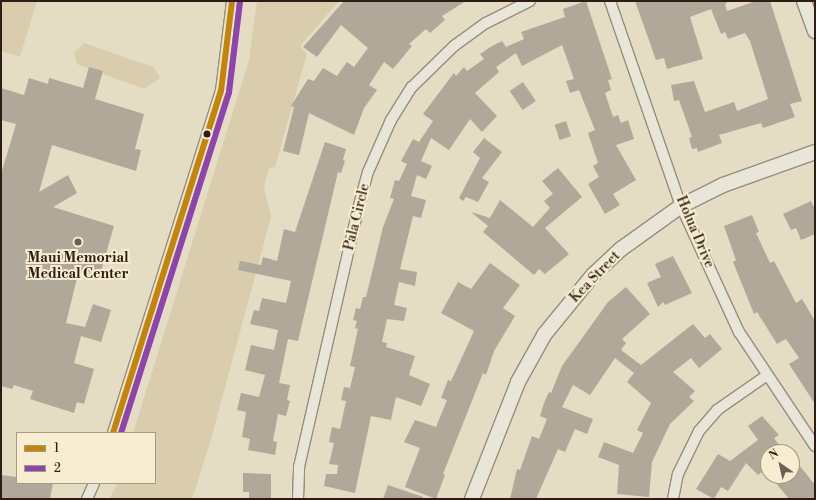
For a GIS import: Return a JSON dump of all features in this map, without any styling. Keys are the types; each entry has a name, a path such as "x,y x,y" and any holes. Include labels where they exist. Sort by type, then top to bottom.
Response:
{"street":[{"path":"113,432 221,91 232,1"},
{"name":"Pala Circle","path":"298,499 299,466 358,209 368,172 391,120 412,87 454,46 486,23 530,1"},
{"name":"Holua Drive","path":"610,1 681,206 740,332 766,376 815,446"},
{"path":"804,1 815,31"},
{"name":"Kea Street","path":"472,499 518,382 544,335 576,293 599,270 659,220 681,206 723,185 815,152"},
{"path":"673,499 678,474 699,431 717,410 766,376"},
{"path":"87,499 94,484"}],"shaded area":[{"path":"1,1 37,1 20,57 1,51"},
{"path":"257,1 339,1 300,46 307,54 275,167 269,168 264,187 271,217 210,443 192,499 109,499 117,484 156,484 156,432 133,432 249,60"},
{"path":"84,43 153,67 159,76 158,80 144,89 77,64 74,53"}],"building":[{"path":"344,1 466,1 442,16 445,20 430,33 426,29 409,44 412,46 393,69 384,62 369,85 377,90 364,108 354,135 309,113 299,155 283,151 294,107 291,106 308,79 314,81 323,68 337,76 347,62 354,67 368,48 341,25 317,57 303,47"},
{"path":"586,1 612,79 608,80 611,90 605,93 613,117 618,115 621,123 628,120 634,139 616,145 636,180 613,194 620,205 605,214 588,184 599,177 593,166 598,163 588,133 595,130 579,90 570,93 566,81 574,79 562,45 522,66 516,53 496,67 499,72 475,93 497,116 482,132 470,119 449,150 431,138 421,161 432,166 426,179 417,175 411,196 426,200 421,218 413,216 400,269 417,272 415,286 399,282 394,305 407,308 404,321 387,319 382,342 387,343 386,347 415,356 409,375 430,384 421,406 396,397 391,420 371,416 355,493 324,486 326,474 337,474 338,465 329,464 334,443 329,442 332,427 340,429 346,401 341,400 344,387 350,388 355,367 350,366 358,329 355,328 357,321 353,320 356,308 360,309 363,297 366,297 383,227 394,199 390,198 395,180 399,181 407,164 401,161 413,139 419,142 433,121 423,114 454,73 456,76 464,67 467,71 484,59 480,54 502,41 506,47 524,39 521,32 565,17 563,9"},
{"path":"635,1 729,1 725,4 727,11 756,1 770,1 802,101 790,104 795,117 763,128 761,123 719,135 722,143 698,152 697,148 692,149 689,138 692,137 679,100 674,101 671,85 694,81 705,112 734,102 737,111 768,99 750,41 745,33 728,39 725,32 721,34 711,9 690,17 703,59 667,69 664,58 656,60"},
{"name":"Maui Memorial Medical Center","path":"89,67 103,71 95,99 144,114 135,149 141,150 136,171 52,145 39,192 68,175 77,193 53,207 114,226 100,275 79,270 66,323 85,327 93,304 111,310 101,342 81,336 74,363 94,369 84,404 77,402 74,413 30,399 33,391 14,385 12,389 1,386 1,174 16,124 1,120 1,88 24,95 29,78 48,84 49,78 83,88"},
{"path":"523,82 536,101 523,110 510,91"},
{"path":"566,121 571,136 560,140 555,125"},
{"path":"484,138 502,152 482,178 489,182 478,202 466,197 463,201 459,198 480,158 473,152"},
{"path":"325,142 346,149 343,160 345,161 341,173 338,172 298,341 288,339 279,383 290,385 287,400 290,401 286,416 278,414 273,441 277,442 275,455 248,450 250,439 242,437 246,412 237,410 241,393 259,397 265,375 245,370 251,345 274,350 278,330 250,324 254,310 259,311 262,298 286,303 291,281 238,270 240,261 261,265 263,257 277,261 284,229 295,232"},
{"path":"558,168 582,197 545,228 569,254 545,274 539,269 534,275 483,232 488,226 471,212 490,218 500,200 533,227 550,208 544,201 553,194 542,181"},
{"path":"811,201 815,209 815,234 801,240 796,228 791,230 783,214"},
{"path":"752,215 759,232 756,233 770,263 774,261 796,303 802,299 815,321 815,404 789,364 799,358 786,339 777,344 757,312 754,314 733,262 736,260 724,226"},
{"path":"673,256 692,293 665,305 663,302 658,307 647,283 661,277 655,264"},
{"path":"490,263 520,285 503,308 515,316 494,351 486,375 483,373 443,474 445,475 436,499 405,487 420,448 404,442 415,420 436,427 447,400 441,398 448,380 451,381 474,331 441,313 458,282 471,289"},
{"path":"626,287 650,314 622,339 626,343 621,350 641,365 693,324 705,338 710,334 722,349 699,368 691,358 673,372 695,391 689,397 694,401 670,424 652,462 649,497 617,494 619,465 598,457 604,442 633,453 643,433 637,430 651,403 627,382 634,373 615,358 590,395 573,385 562,407 593,419 587,434 575,429 565,452 558,449 536,499 510,499 517,469 520,470 532,436 539,439 547,419 540,416 544,403 549,392 551,393 562,366 608,302"},
{"path":"762,416 779,435 774,438 778,444 760,444 760,473 758,475 746,463 728,491 721,487 714,499 696,489 718,454 730,461 758,440 748,426"},
{"path":"800,466 815,485 815,499 789,499 777,484 800,484"},
{"path":"243,473 271,474 271,499 249,499 249,492 243,492"},
{"path":"1,475 16,477 16,484 53,484 50,499 1,499"},
{"path":"388,485 423,497 423,499 383,499"}],"transit line":[{"name":"1","path":"113,432 221,91 232,1"},
{"name":"2","path":"121,432 229,93 240,2"}],"place":[{"name":"Maui Memorial Medical Center","path":"78,242"}]}
